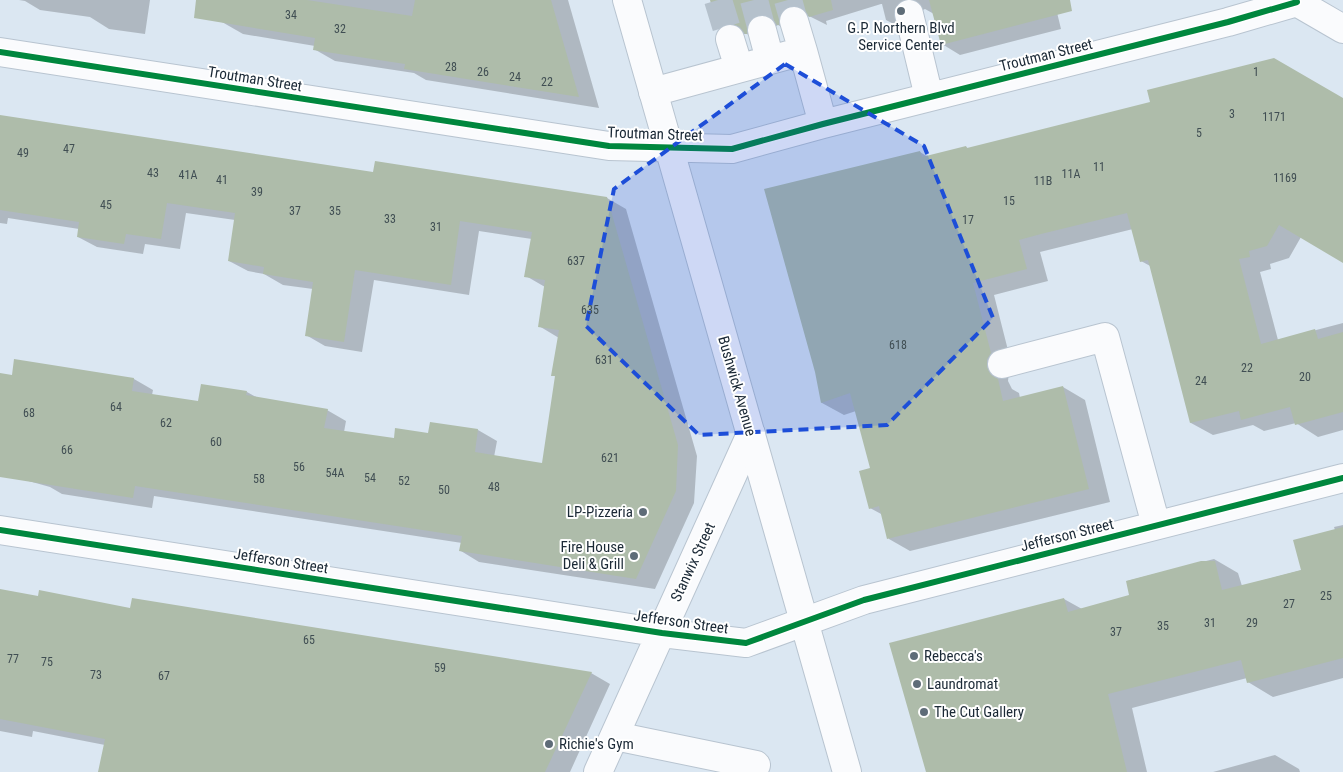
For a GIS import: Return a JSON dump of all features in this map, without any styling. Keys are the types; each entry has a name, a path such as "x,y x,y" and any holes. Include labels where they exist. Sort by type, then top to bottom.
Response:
{"street":[{"name":"Bushwick Avenue","path":"627,0 847,772"},
{"path":"1295,1 1343,29"},
{"name":"Troutman Street","path":"0,52 608,146 732,149 823,124 1228,22 1295,1"},
{"path":"909,14 929,97"},
{"path":"794,21 823,124"},
{"path":"762,30 770,60"},
{"path":"730,38 739,68"},
{"path":"653,92 803,50"},
{"path":"1002,364 1105,337 1156,525"},
{"name":"Stanwix Street","path":"598,772 751,434"},
{"name":"Jefferson Street","path":"0,530 662,633 746,643 864,600 1343,478"},
{"path":"615,736 756,765"}],"highlighted area":[{"path":"785,64 924,146 993,318 887,425 699,435 586,326 614,189"}],"building":[{"path":"196,0 307,0 412,16 415,0 551,0 579,97 404,69 405,64 313,50 315,38 194,18"},
{"path":"710,0 831,0 833,10 809,17 804,9 798,6 790,6 782,11 779,17 779,25 767,15 758,15 751,19 747,26 747,34 745,34 740,27 733,24 725,24 718,29"},
{"path":"929,0 1070,0 1072,11 941,45"},
{"path":"1274,58 1343,98 1343,263 1279,225 1267,246 1249,251 1250,257 1239,259 1261,344 1315,329 1318,339 1343,332 1343,412 1295,425 1290,407 1241,420 1239,411 1190,423 1148,260 1140,262 1127,213 1019,240 1027,269 973,283 991,353 987,359 987,367 991,375 998,379 1003,401 1063,386 1089,489 887,539 879,506 869,509 859,471 870,468 850,393 821,403 815,372 764,189 920,151 922,157 966,146 967,148 1150,102 1147,90"},
{"path":"0,115 373,172 375,161 607,197 678,445 676,491 636,579 459,551 462,536 135,486 133,498 0,477 0,373 12,375 14,359 134,378 132,391 198,401 201,384 247,391 246,395 328,409 324,428 394,438 395,428 428,433 430,422 478,429 475,452 542,463 555,376 551,376 559,330 538,327 545,280 524,277 532,232 460,221 451,285 355,270 344,342 305,336 313,282 263,274 264,267 228,261 235,213 167,203 161,239 126,234 124,244 77,237 79,222 0,210"},
{"path":"1343,527 1343,658 1247,683 1241,660 1108,694 1127,772 926,772 889,643 1064,598 1068,612 1129,595 1126,581 1201,561 1215,561 1222,590 1262,580 1301,570 1293,540"},
{"path":"0,589 38,596 39,590 130,608 132,598 592,672 545,772 98,772 105,739 0,719"}],"tunnel":[{"path":"718,0 730,39"},
{"path":"754,0 762,30"},
{"path":"788,0 794,21"}],"cycle path":[{"path":"0,52 609,146 732,149 823,124 1228,22 1297,2"},
{"path":"0,530 662,633 746,643 864,600 1343,478"}],"place":[{"name":"G.P. Northern Blvd Service Center","path":"901,11"},
{"name":"LP-Pizzeria","path":"643,512"},
{"name":"Fire House Deli & Grill","path":"634,556"},
{"name":"Rebecca's","path":"914,656"},
{"name":"Laundromat","path":"917,684"},
{"name":"The Cut Gallery","path":"924,712"},
{"name":"Richie's Gym","path":"549,744"}]}
